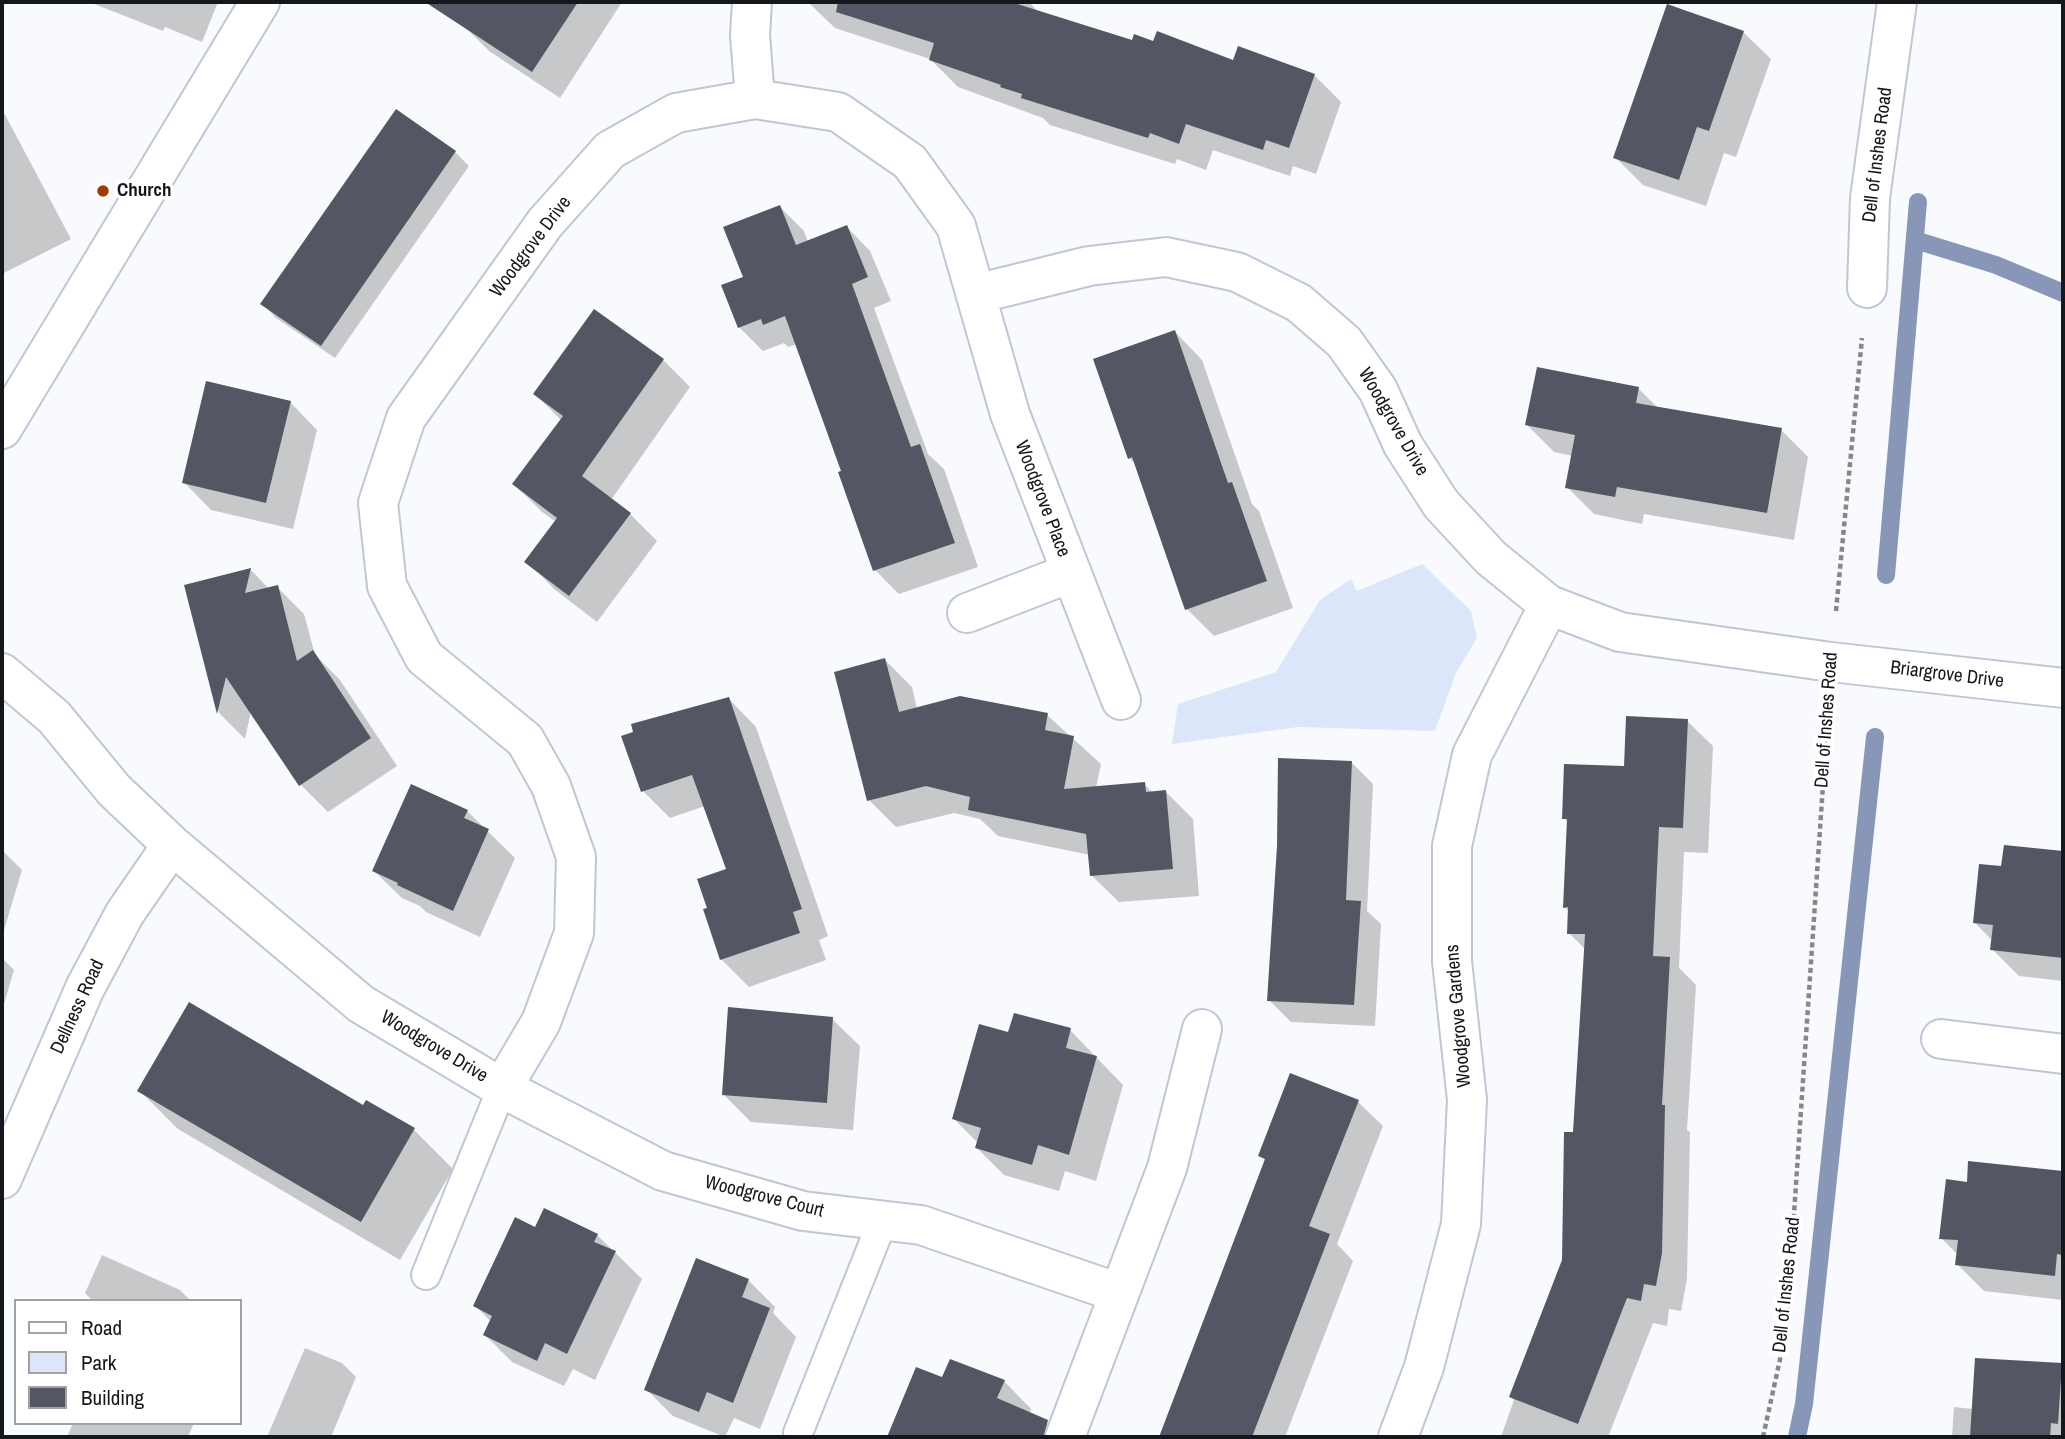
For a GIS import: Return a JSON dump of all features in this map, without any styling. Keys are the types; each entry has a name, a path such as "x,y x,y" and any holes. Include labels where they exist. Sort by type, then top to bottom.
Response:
{"street":[{"path":"2,429 260,2"},
{"path":"752,2 750,35 755,99"},
{"name":"Dell of Inshes Road","path":"1867,288 1870,198 1897,2"},
{"name":"Woodgrove Drive","path":"2,673 54,717 114,790 172,845 361,1004 502,1088 541,1021 574,933 576,857 551,786 525,740 424,657 387,586 378,503 406,418 545,223 610,150 676,113 755,99 838,113 910,162 956,226 976,294 1089,266 1166,257 1237,272 1299,303 1344,342 1378,390 1403,445 1441,503 1491,558 1549,605 1620,632 1831,662"},
{"name":"Woodgrove Place","path":"976,294 1010,414 1121,700"},
{"path":"967,613 1070,572"},
{"name":"Woodgrove Gardens","path":"1398,1437 1424,1367 1461,1224 1467,1100 1452,961 1452,846 1472,755 1549,605"},
{"name":"Briargrove Drive","path":"1831,662 2063,688"},
{"name":"Dellness Road","path":"2,1179 85,988 125,914 172,845"},
{"path":"1065,1437 1167,1168 1202,1029"},
{"path":"1941,1039 2063,1054"},
{"name":"Woodgrove Court","path":"502,1088 663,1171 803,1211 921,1226 1119,1293"}],"lane":[{"path":"426,1275 502,1088"},
{"path":"798,1433 883,1220"}],"path":[{"name":"Dell of Inshes Road","path":"1763,1437 1786,1332 1831,662 1867,288"}],"green space":[{"path":"1422,564 1471,611 1477,638 1456,673 1435,731 1298,727 1172,744 1178,704 1276,672 1320,600 1351,579 1357,591"}],"building":[{"path":"425,2 578,2 532,72"},
{"path":"838,2 1011,2 1132,40 1134,34 1153,41 1157,31 1233,60 1238,46 1315,74 1289,148 1266,140 1263,150 1186,124 1179,144 1150,133 1148,138 1021,98 1022,94 1000,87 1001,85 929,60 934,43 836,12"},
{"path":"1667,4 1744,31 1709,131 1697,127 1679,180 1613,158"},
{"path":"396,109 456,151 321,346 260,304"},
{"path":"780,205 796,245 847,225 868,277 852,284 911,447 920,444 955,543 873,571 838,472 841,471 785,316 763,325 761,319 738,328 721,285 743,277 723,227"},
{"path":"594,309 664,359 582,476 631,513 569,596 524,562 557,518 512,484 563,416 533,394"},
{"path":"1175,330 1228,483 1232,482 1267,581 1185,610 1132,457 1128,459 1093,359"},
{"path":"1537,367 1639,387 1636,403 1782,428 1767,513 1617,487 1615,497 1565,488 1575,435 1525,425"},
{"path":"206,381 291,401 266,503 182,483"},
{"path":"251,568 245,593 278,585 297,661 313,650 371,738 299,786 226,677 217,714 184,585"},
{"path":"885,658 899,712 960,696 1048,713 1045,730 1074,736 1064,789 1145,782 1146,792 1166,790 1173,869 1090,876 1086,834 968,810 970,797 926,786 867,801 834,672"},
{"path":"729,697 802,909 793,912 800,933 720,960 703,909 707,908 697,879 726,869 692,775 641,792 621,736 633,732 631,724"},
{"path":"1626,716 1688,719 1683,828 1659,827 1653,956 1670,957 1662,1105 1665,1105 1662,1253 1656,1286 1644,1284 1641,1301 1627,1298 1578,1424 1509,1397 1562,1260 1564,1132 1573,1132 1585,934 1567,934 1568,907 1563,908 1567,819 1562,819 1564,764 1624,766"},
{"path":"1278,758 1352,761 1346,900 1361,901 1354,1005 1267,1001 1277,846"},
{"path":"411,784 468,810 464,818 489,829 453,911 372,871"},
{"path":"2004,845 2063,851 2063,958 1990,950 1993,925 1973,923 1979,864 2001,866"},
{"path":"189,1002 363,1105 366,1100 415,1128 361,1222 137,1091"},
{"path":"728,1007 833,1017 827,1103 722,1095"},
{"path":"1014,1013 1071,1028 1066,1048 1097,1056 1069,1155 1038,1145 1032,1165 975,1148 981,1128 952,1119 979,1024 1008,1032"},
{"path":"1290,1073 1359,1100 1309,1226 1330,1234 1252,1437 1159,1437 1265,1159 1258,1156"},
{"path":"1968,1161 2063,1171 2063,1255 2057,1254 2055,1276 1955,1265 1958,1240 1939,1239 1946,1179 1967,1182"},
{"path":"544,1208 598,1234 594,1242 616,1251 567,1354 545,1343 537,1361 483,1335 492,1316 473,1306 515,1217 535,1227"},
{"path":"696,1258 749,1279 742,1297 770,1308 733,1403 707,1392 699,1412 644,1390"},
{"path":"1975,1358 2062,1363 2058,1424 2051,1423 2050,1437 1970,1437"},
{"path":"950,1359 1005,1380 997,1398 1048,1420 1044,1437 887,1437 916,1367 942,1377"}],"waterway":[{"path":"1886,575 1918,202"},
{"path":"1915,240 1996,265 2063,293"},
{"path":"1797,1437 1804,1404 1875,737"}],"place":[{"name":"Church","path":"103,191"}]}
